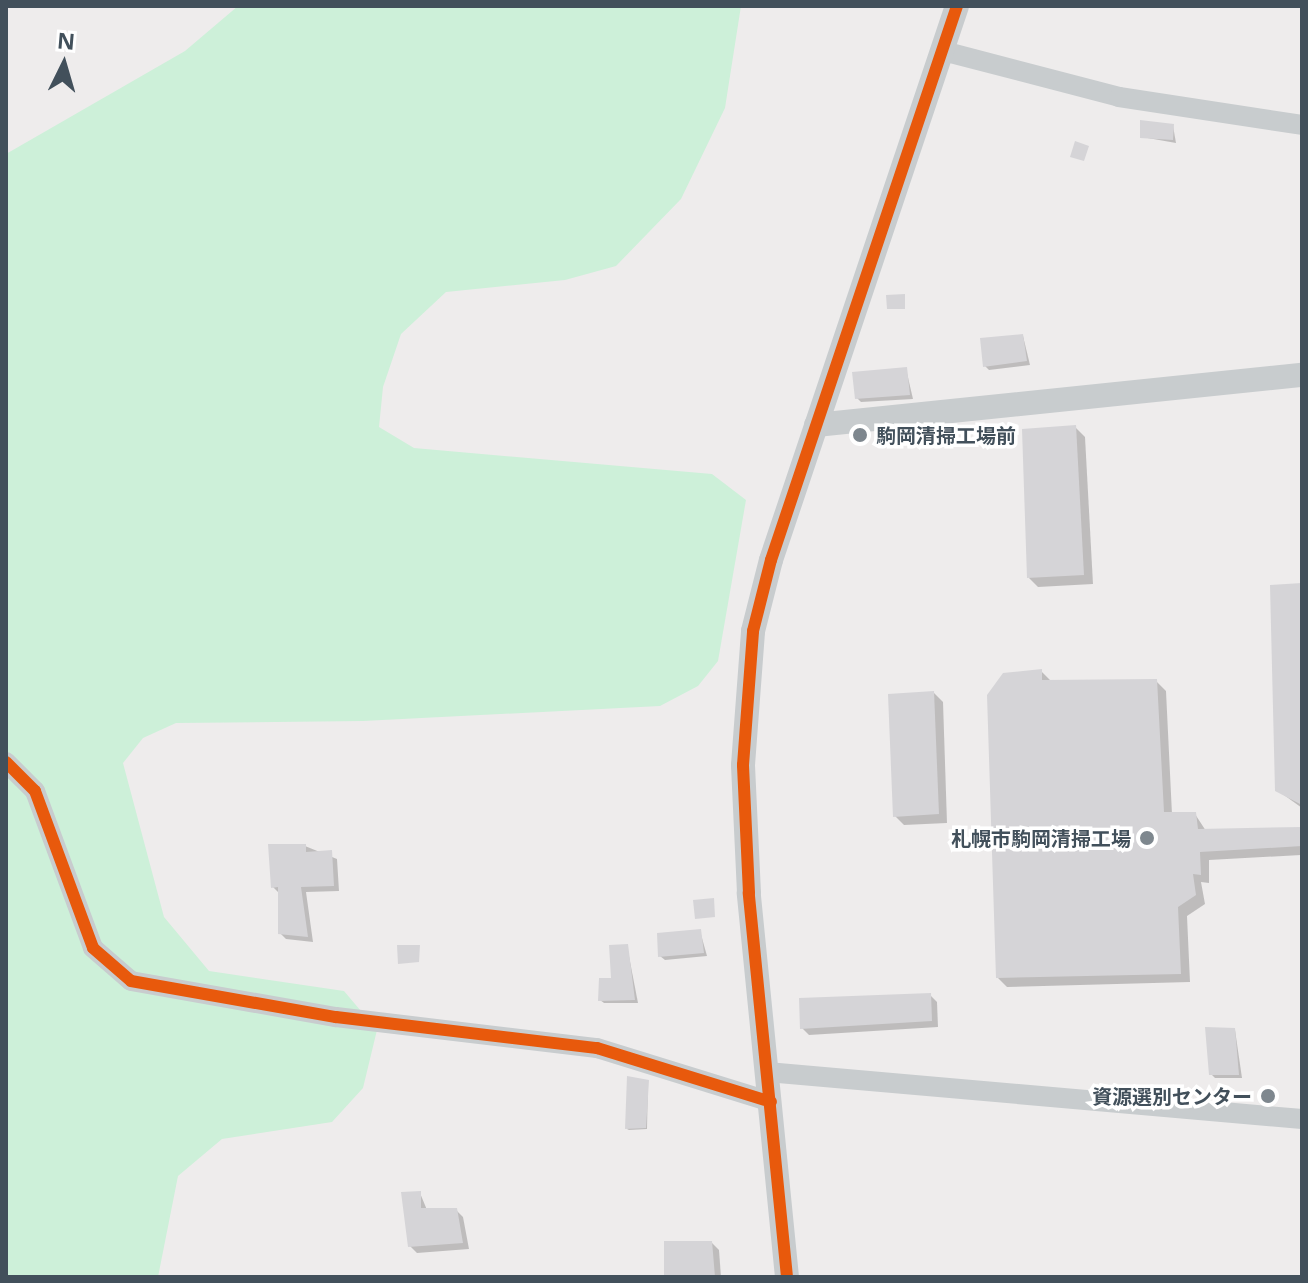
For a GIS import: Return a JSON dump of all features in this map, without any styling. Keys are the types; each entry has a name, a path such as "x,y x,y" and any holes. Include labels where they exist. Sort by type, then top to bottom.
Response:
{"street":[{"path":"787,1277 749,893 746,697 756,616 816,425 957,6"},
{"path":"943,51 1119,97 1302,125"},
{"path":"816,425 1302,375"},
{"path":"6,762 35,791 93,948 131,981 336,1017 597,1048 771,1102"},
{"path":"767,1072 1302,1119"}],"green space":[{"path":"238,6 741,6 725,108 681,199 616,266 565,280 446,292 401,334 383,387 379,427 414,448 712,474 746,500 718,661 698,686 660,706 363,721 176,723 143,738 123,763 164,917 209,971 344,991 377,1030 363,1088 332,1122 222,1139 178,1176 158,1277 6,1277 6,154 185,51"}],"building":[{"path":"1140,120 1174,124 1173,140 1140,138"},
{"path":"1075,141 1089,146 1084,161 1070,157"},
{"path":"905,294 905,309 887,309 886,295"},
{"path":"1023,334 1027,361 983,367 980,338"},
{"path":"907,367 910,395 855,399 852,372"},
{"path":"1076,425 1084,575 1027,578 1022,429"},
{"path":"1302,583 1302,805 1275,791 1270,585"},
{"name":"札幌市駒岡清掃工場","path":"1042,669 1042,680 1157,679 1164,812 1196,812 1198,829 1302,827 1302,846 1200,852 1201,875 1193,874 1196,895 1178,907 1181,974 996,978 987,695 1003,673"},
{"path":"934,691 939,814 893,817 888,694"},
{"path":"268,844 306,844 306,852 332,850 334,886 301,887 308,937 278,934 278,887 271,888"},
{"path":"714,898 715,917 695,919 693,900"},
{"path":"701,929 704,953 658,957 657,933"},
{"path":"628,944 635,1000 598,1001 599,978 611,978 609,945"},
{"path":"397,945 420,945 419,962 398,964"},
{"path":"931,993 932,1021 800,1029 799,998"},
{"path":"1205,1027 1235,1028 1239,1075 1209,1075"},
{"path":"627,1076 649,1080 646,1128 625,1129"},
{"path":"421,1191 421,1208 457,1208 463,1243 408,1247 401,1192"},
{"path":"664,1241 712,1241 715,1277 664,1277"}],"cycle path":[{"path":"787,1277 749,893 743,765 753,631 771,560 957,6"},
{"path":"6,762 35,791 93,948 131,981 336,1017 597,1048 771,1102"}],"place":[{"name":"駒岡清掃工場前","path":"860,435"},
{"name":"札幌市駒岡清掃工場","path":"1147,838"},
{"name":"資源選別センター","path":"1268,1096"}]}
